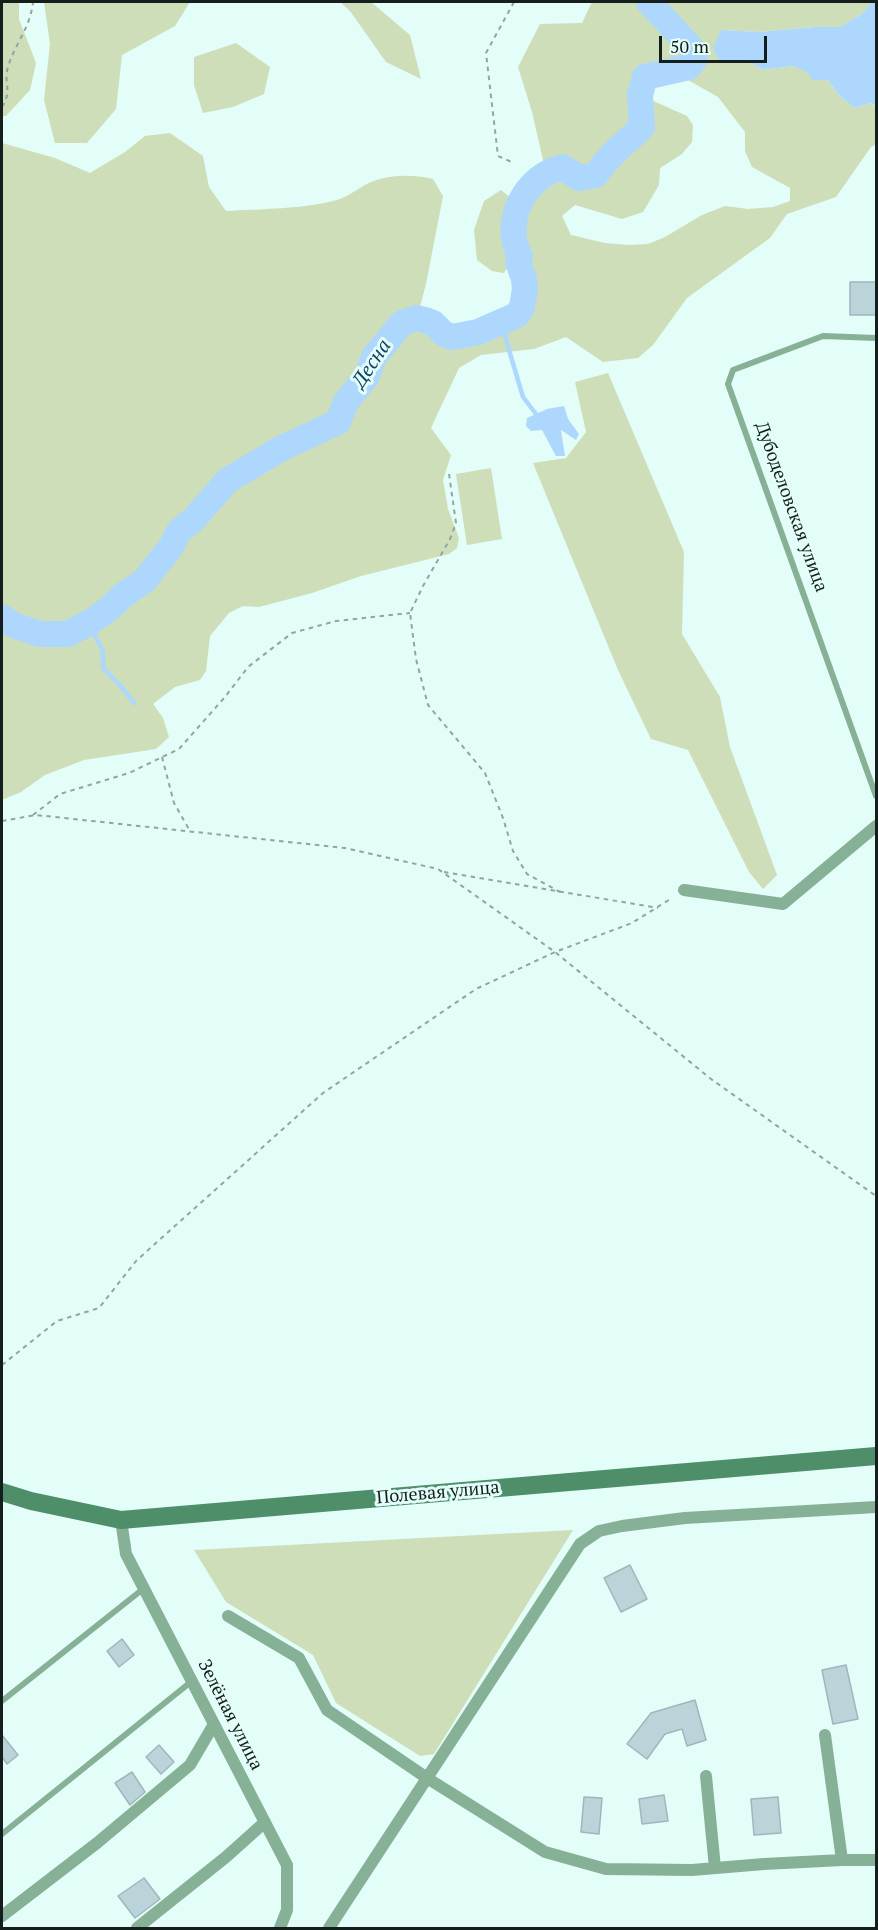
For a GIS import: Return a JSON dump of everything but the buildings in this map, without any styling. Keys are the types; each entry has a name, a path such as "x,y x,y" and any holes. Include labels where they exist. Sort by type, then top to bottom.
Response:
{"street":[{"path":"684,890 783,904 876,826"},
{"name":"Полевая улица","path":"2,1492 31,1501 121,1520 876,1456"},
{"path":"329,1929 580,1544 599,1531 685,1518 876,1507"},
{"name":"Зелёная улица","path":"121,1520 126,1554 287,1866 288,1910 280,1929"},
{"path":"228,1616 299,1658 327,1710 427,1778 545,1852 606,1869 692,1870 842,1860 876,1860"},
{"path":"2,1916 97,1843 190,1765 214,1724"},
{"path":"825,1735 842,1860"},
{"path":"706,1776 715,1868"},
{"path":"137,1929 226,1857 265,1822"}],"lane":[{"name":"Дубоделовская улица","path":"876,338 823,336 733,370 728,384 876,796"},
{"path":"2,1701 143,1589"},
{"path":"2,1834 192,1681"}],"path":[{"path":"2,107 8,97 7,68 31,16 33,2"},
{"path":"514,2 486,53 498,156 514,163"},
{"path":"449,474 456,523 450,540 410,613 416,659 428,705 485,773 513,851 526,874 560,892"},
{"path":"32,815 60,794 129,773 179,749 248,667 292,633 336,621 410,613"},
{"path":"162,757 174,803 190,831"},
{"path":"2,821 32,815 345,848 438,869 555,952 711,1079 876,1196"},
{"path":"442,872 658,908"},
{"path":"2,1365 57,1320 99,1308 136,1261 323,1093 476,989 555,952 632,923 684,890"}],"green space":[{"path":"2,2 19,2 19,19 36,63 30,90 6,116 2,116"},
{"path":"44,2 190,2 175,26 122,55 116,109 87,143 55,143 44,100 50,44"},
{"path":"340,2 371,2 410,35 421,79 386,62 350,11"},
{"path":"592,2 872,2 862,14 840,27 759,32 721,30 719,60 747,61 764,70 793,66 828,80 838,94 854,108 871,103 876,108 876,144 871,147 836,197 787,214 770,238 687,298 653,345 638,358 603,362 566,337 534,349 481,355 459,368 431,428 451,455 443,480 448,509 459,538 457,548 449,554 361,576 312,593 259,607 243,606 229,613 210,636 206,671 200,680 175,687 153,704 163,718 169,737 156,749 84,760 45,775 21,792 2,800 2,143 55,158 90,173 125,152 145,136 170,133 203,156 209,187 226,211 324,203 341,199 373,181 390,177 416,176 433,179 443,196 417,318 434,324 447,335 459,336 506,321 518,314 521,309 525,287 514,236 515,214 525,193 546,173 532,112 518,67 540,24 582,23","holes":["672,71 718,97 745,132 745,151 752,167 790,188 790,201 773,207 748,209 725,206 702,215 665,237 648,244 605,243 571,235 562,216 575,205 622,219 643,212 659,185 660,168 682,154 692,142 693,125 687,116 640,95 645,77"]},
{"path":"236,43 270,67 264,94 233,107 203,113 194,85 194,57"},
{"path":"501,190 512,199 506,236 514,257 504,273 492,271 477,260 474,230 484,201"},
{"path":"608,373 684,552 682,634 720,697 730,747 777,875 763,889 749,872 688,750 651,739 618,670 533,463 566,458 586,432 575,382"},
{"path":"491,468 502,539 467,545 456,474"},
{"path":"573,1530 434,1754 420,1756 336,1703 313,1655 226,1602 194,1550"}],"water":[{"path":"872,2 876,2 876,107 871,103 854,108 838,94 828,80 813,80 807,72 793,66 764,70 747,61 719,60 713,48 721,30 759,32 840,27 862,14"},
{"path":"564,406 568,419 579,434 576,440 561,430 565,456 556,456 542,430 531,431 526,426 527,418 547,409"}],"waterway":[{"name":"Десна","path":"2,617 13,625 40,634 68,634 110,608 122,596 144,581 171,547 179,531 193,520 228,480 282,448 338,422 346,402 367,376 374,357 402,323 417,318 425,320 452,337 478,332 517,315 522,307 525,289 513,229 515,215 528,190 549,172 562,167 579,178 596,175 612,155 642,127 640,95 645,77 689,67 695,59 693,50 649,2"},
{"path":"503,321 506,340 523,397 536,414"},
{"path":"96,617 95,636 103,651 103,668 134,703"}]}
